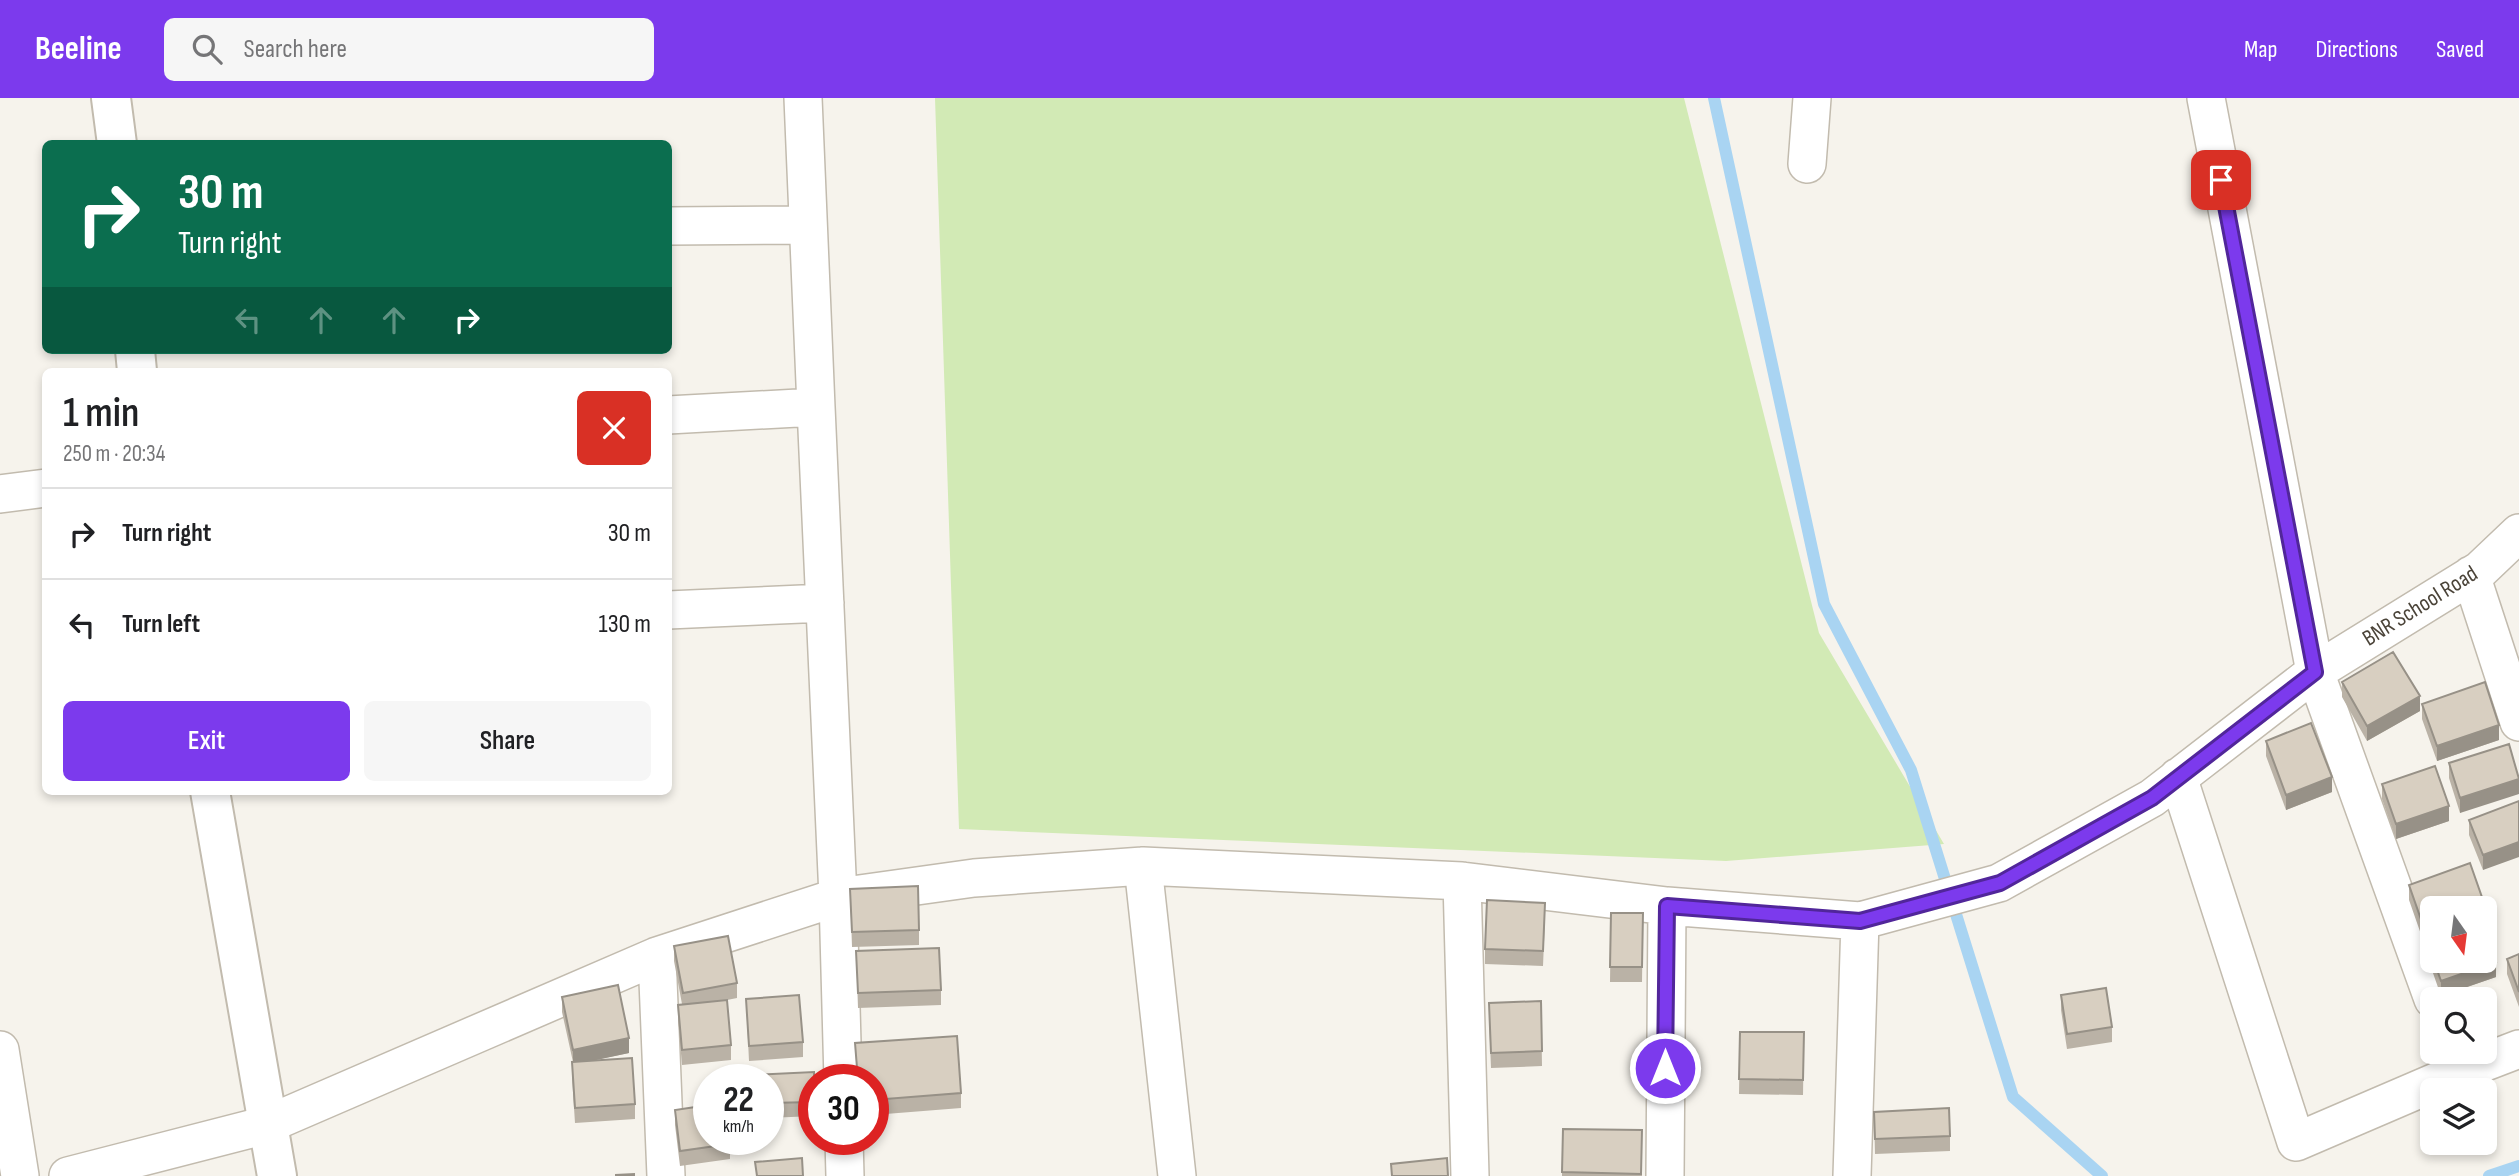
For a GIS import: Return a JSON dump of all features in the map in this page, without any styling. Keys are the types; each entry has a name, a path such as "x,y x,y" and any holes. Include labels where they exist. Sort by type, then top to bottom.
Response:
{"street":[{"path":"111,98 116,140"},
{"path":"803,98 838,897 843,1064"},
{"path":"1807,163 1812,98"},
{"path":"2206,98 2315,672 2429,987"},
{"path":"672,226 808,225"},
{"path":"672,415 816,407"},
{"path":"0,494 42,489"},
{"name":"BNR School Road","path":"68,1176 266,1125 657,956 838,897 974,878 1143,866 1462,881 1667,906 1860,921 2000,883 2152,798 2315,672 2480,570 2519,533"},
{"path":"2471,575 2519,722"},
{"path":"672,610 825,603"},
{"path":"2178,777 2296,1142 2451,1064"},
{"path":"211,795 277,1176"},
{"path":"1143,866 1177,1176"},
{"path":"1462,881 1470,1176"},
{"path":"1665,1176 1667,906"},
{"path":"1852,1176 1860,921"},
{"path":"657,956 666,1176"},
{"path":"2497,1053 2519,1049"},
{"path":"0,1050 20,1176"},
{"path":"844,1155 845,1176"}],"green space":[{"path":"935,98 1684,98 1819,633 1944,844 1726,861 959,829"}],"building":[{"path":"2393,652 2420,696 2367,726 2342,682"},
{"path":"2485,682 2499,725 2437,746 2422,704"},
{"path":"2311,723 2332,777 2286,795 2266,741"},
{"path":"2509,744 2519,779 2460,798 2449,763"},
{"path":"2435,766 2449,806 2396,824 2382,784"},
{"path":"2519,801 2519,842 2483,855 2469,820"},
{"path":"2470,863 2482,896 2420,896 2420,916 2409,885"},
{"path":"918,886 919,930 852,932 850,889"},
{"path":"1487,900 1545,903 1543,951 1485,949"},
{"path":"1611,913 1643,913 1642,967 1610,967"},
{"path":"728,936 737,983 683,993 674,946"},
{"path":"939,948 941,990 858,993 856,951"},
{"path":"2519,954 2519,992 2507,959"},
{"path":"2438,973 2464,973 2441,981"},
{"path":"618,985 629,1038 573,1050 562,997"},
{"path":"2106,988 2112,1027 2067,1034 2061,995"},
{"path":"799,995 803,1042 749,1046 746,999"},
{"path":"727,1000 731,1045 682,1050 678,1005"},
{"path":"1541,1001 1542,1051 1491,1053 1489,1003"},
{"path":"1740,1032 1804,1032 1803,1080 1739,1079"},
{"path":"957,1036 961,1093 889,1099 889,1064 857,1064 855,1043"},
{"path":"632,1058 635,1104 575,1108 572,1062"},
{"path":"784,1073 798,1073 798,1102 784,1103"},
{"path":"693,1107 693,1149 680,1151 675,1110"},
{"path":"1949,1108 1950,1136 1875,1139 1874,1112"},
{"path":"1563,1129 1642,1130 1641,1174 1562,1172"},
{"path":"802,1158 803,1176 757,1176 755,1162"},
{"path":"1447,1158 1448,1176 1392,1176 1391,1164"}],"waterway":[{"path":"1714,98 1824,604 1911,770 2013,1097 2102,1176"},
{"path":"2489,1176 2519,1166"}],"route":[{"path":"1665,1068 1667,906 1860,921 2000,883 2152,798 2315,672 2221,180"}]}
